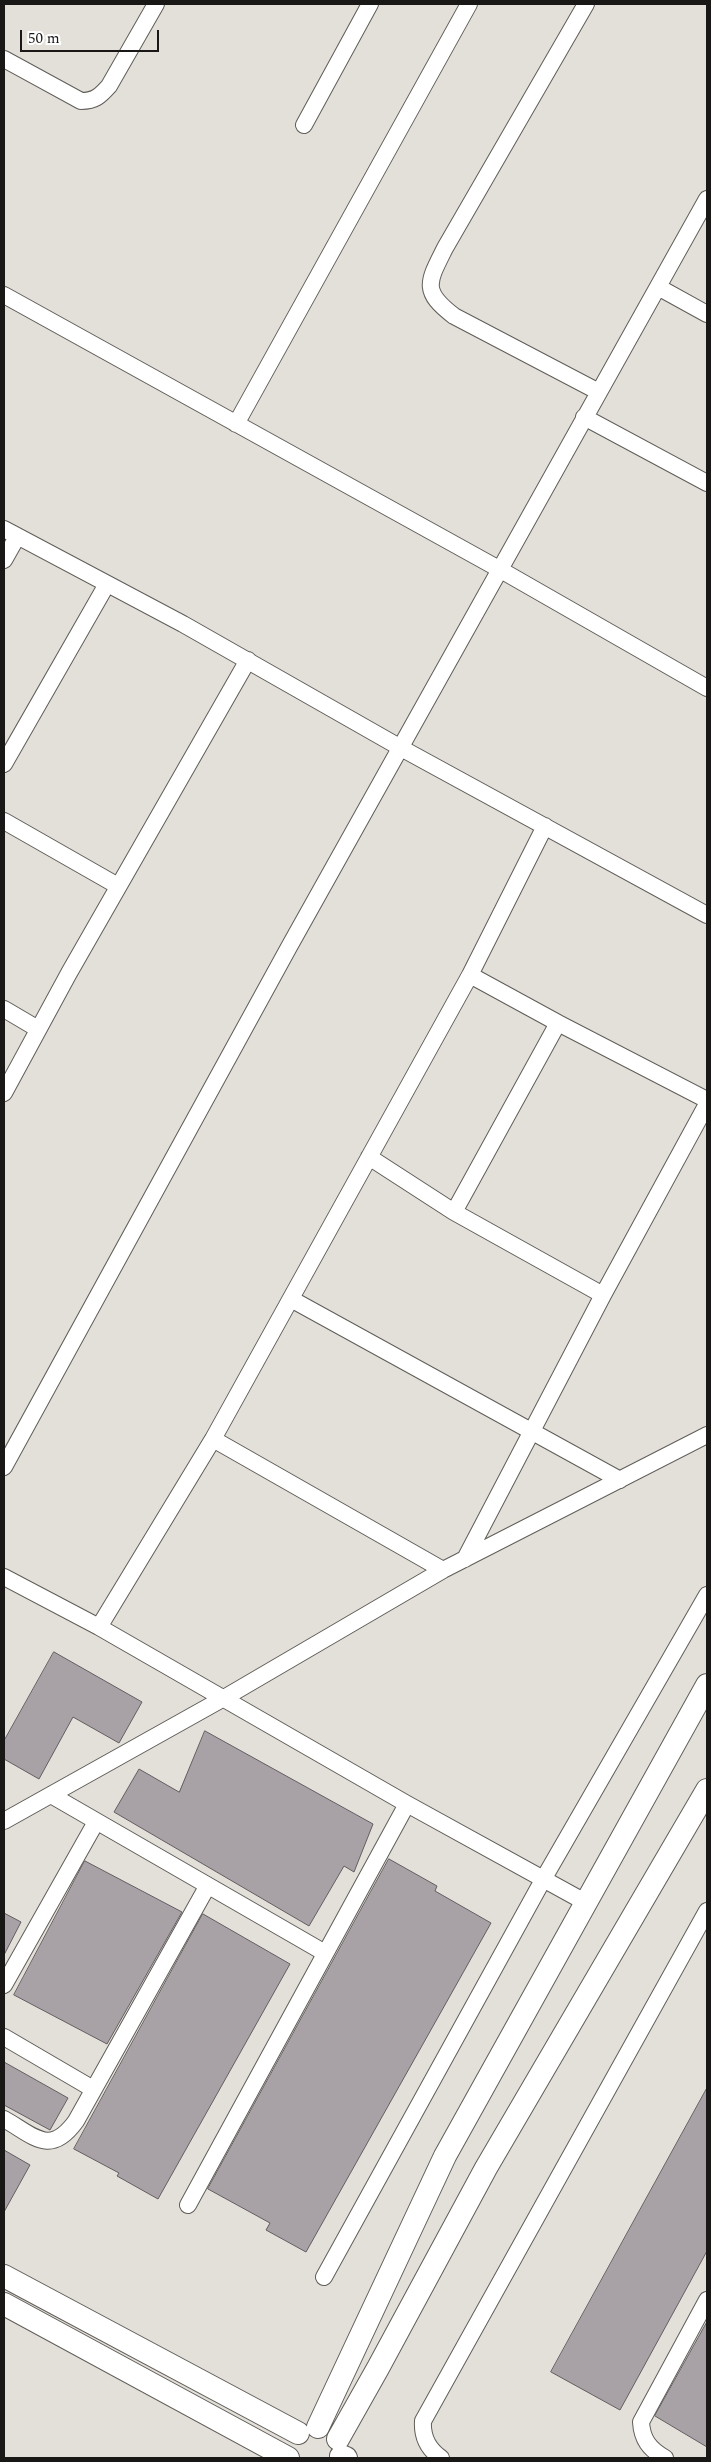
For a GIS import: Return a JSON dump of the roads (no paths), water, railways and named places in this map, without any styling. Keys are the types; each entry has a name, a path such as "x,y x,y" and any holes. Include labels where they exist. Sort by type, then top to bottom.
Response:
{"street":[{"path":"4,59 81,101 91,101 100,96 109,86 156,4"},
{"path":"304,125 370,4"},
{"path":"236,424 469,4"},
{"path":"586,4 444,248 433,271 430,289 436,302 454,316 599,392"},
{"path":"4,1467 246,1025 707,199"},
{"path":"658,287 707,314"},
{"path":"4,296 499,569 707,688"},
{"path":"584,418 707,483"},
{"path":"4,560 10,533 248,660 401,748 707,915"},
{"path":"4,764 107,584"},
{"path":"4,1092 118,886 248,660"},
{"path":"4,821 118,886"},
{"path":"99,1627 213,1439 291,1299 470,975 545,826"},
{"path":"466,1559 603,1295 707,1102 470,975"},
{"path":"4,1009 38,1029"},
{"path":"454,1212 558,1023"},
{"path":"369,1157 454,1212 603,1295"},
{"path":"291,1299 620,1480"},
{"path":"4,1821 224,1698 444,1570 707,1435"},
{"path":"213,1439 444,1570"},
{"path":"4,1577 99,1627 407,1804 585,1902"},
{"path":"324,2277 544,1878 707,1596"},
{"path":"4,2304 289,2458 291,2443 308,2430 445,2156 707,1685"},
{"path":"341,2453 378,2368 486,2168 707,1790"},
{"path":"51,1795 326,1953"},
{"path":"188,2205 407,1804"},
{"path":"4,1984 96,1822"},
{"path":"4,2118 42,2140 58,2140 66,2135 76,2121 92,2089 207,1886"},
{"path":"441,2458 422,2433 423,2421 707,1911"},
{"path":"4,2037 92,2089"},
{"path":"4,2276 308,2430 332,2433 341,2453"},
{"path":"665,2458 647,2445 642,2434 641,2422 706,2304"}]}
